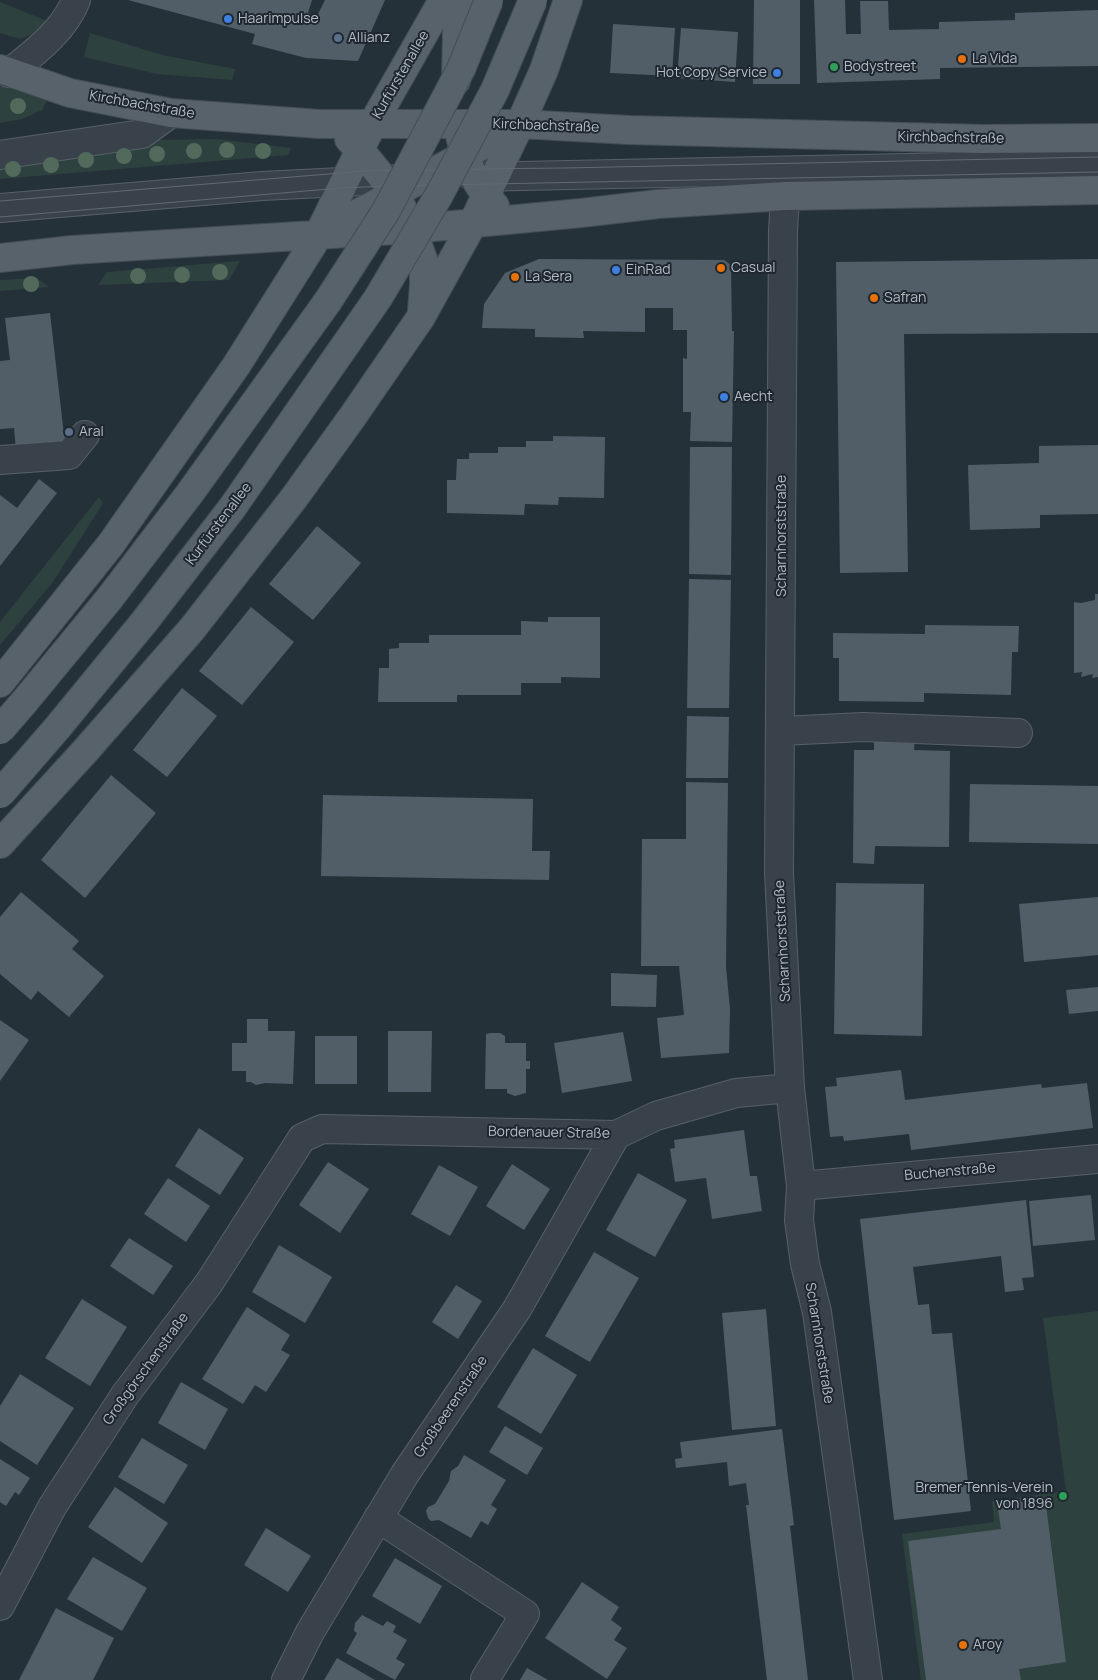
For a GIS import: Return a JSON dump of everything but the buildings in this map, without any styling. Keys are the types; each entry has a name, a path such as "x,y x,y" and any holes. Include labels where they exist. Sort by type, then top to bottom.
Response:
{"main road":[{"name":"Kurfürstenallee","path":"0,683 111,544 236,366 318,236 372,125 443,0"},
{"path":"460,0 456,52 457,123 480,176 498,208 515,219"},
{"path":"0,730 109,599 190,493 328,300 386,211 461,69 489,0"},
{"name":"Kurfürstenallee","path":"0,794 144,622 232,508 378,298 439,196 495,90 533,0"},
{"path":"0,844 86,750 192,629 294,498 421,316 440,286 473,223 480,176 520,124 544,70 568,0"},
{"name":"Kirchbachstraße","path":"5,71 70,93 171,113 334,124 520,124 629,130 983,139 1098,138"},
{"path":"334,124 360,150 389,186 412,229 424,262 421,316"},
{"name":"Kurfürstenallee","path":"318,236 389,186 420,179 480,176 520,124"},
{"path":"0,258 72,250 412,229 658,204 785,196 1098,190"}],"street":[{"path":"5,71 38,50 66,19 76,0"},
{"path":"0,155 142,134 171,113"},
{"path":"480,176 1098,164"},
{"path":"0,208 344,181 389,186"},
{"name":"Scharnhorststraße","path":"785,196 783,241 780,873 790,1088 801,1186 799,1220 805,1264 817,1312 868,1680"},
{"path":"0,460 70,454 85,435"},
{"path":"781,731 863,727 1018,733"},
{"name":"Bordenauer Straße","path":"302,1138 322,1129 616,1135 656,1116 736,1093 790,1088"},
{"name":"Großbeerenstraße","path":"286,1680 310,1632 405,1474 518,1309 616,1135"},
{"name":"Großgörschenstraße","path":"0,1606 52,1507 124,1395 209,1283 302,1138"},
{"name":"Buchenstraße","path":"801,1186 1098,1159"},
{"path":"378,1518 525,1614 485,1679"}],"green space":[{"path":"0,2 47,21 37,32 20,39 0,33"},
{"path":"90,33 162,55 235,69 232,80 157,74 84,57"},
{"path":"0,84 47,100 42,110 22,119 0,123"},
{"path":"217,139 291,148 288,155 0,179 0,164 156,140"},
{"path":"240,261 229,280 98,285 107,272"},
{"path":"37,278 49,287 0,291 0,280"},
{"path":"99,497 103,503 53,582 0,645 0,622"},
{"name":"Bremer Tennis-Verein von 1896","path":"1098,1311 1098,1680 921,1680 902,1534 994,1522 992,1501 1066,1491 1043,1318"}],"tram line":[{"path":"0,201 377,170 1098,157"},
{"path":"0,217 341,188 389,186 1098,172"}],"place":[{"name":"Haarimpulse","path":"228,19"},
{"name":"Allianz","path":"338,38"},
{"name":"La Vida","path":"962,59"},
{"name":"Bodystreet","path":"834,67"},
{"name":"Hot Copy Service","path":"777,73"},
{"name":"Casual","path":"721,268"},
{"name":"EinRad","path":"616,270"},
{"name":"La Sera","path":"515,277"},
{"name":"Safran","path":"874,298"},
{"name":"Aecht","path":"724,397"},
{"name":"Aral","path":"69,432"},
{"name":"Bremer Tennis-Verein von 1896","path":"1063,1496"},
{"name":"Aroy","path":"963,1645"}]}
